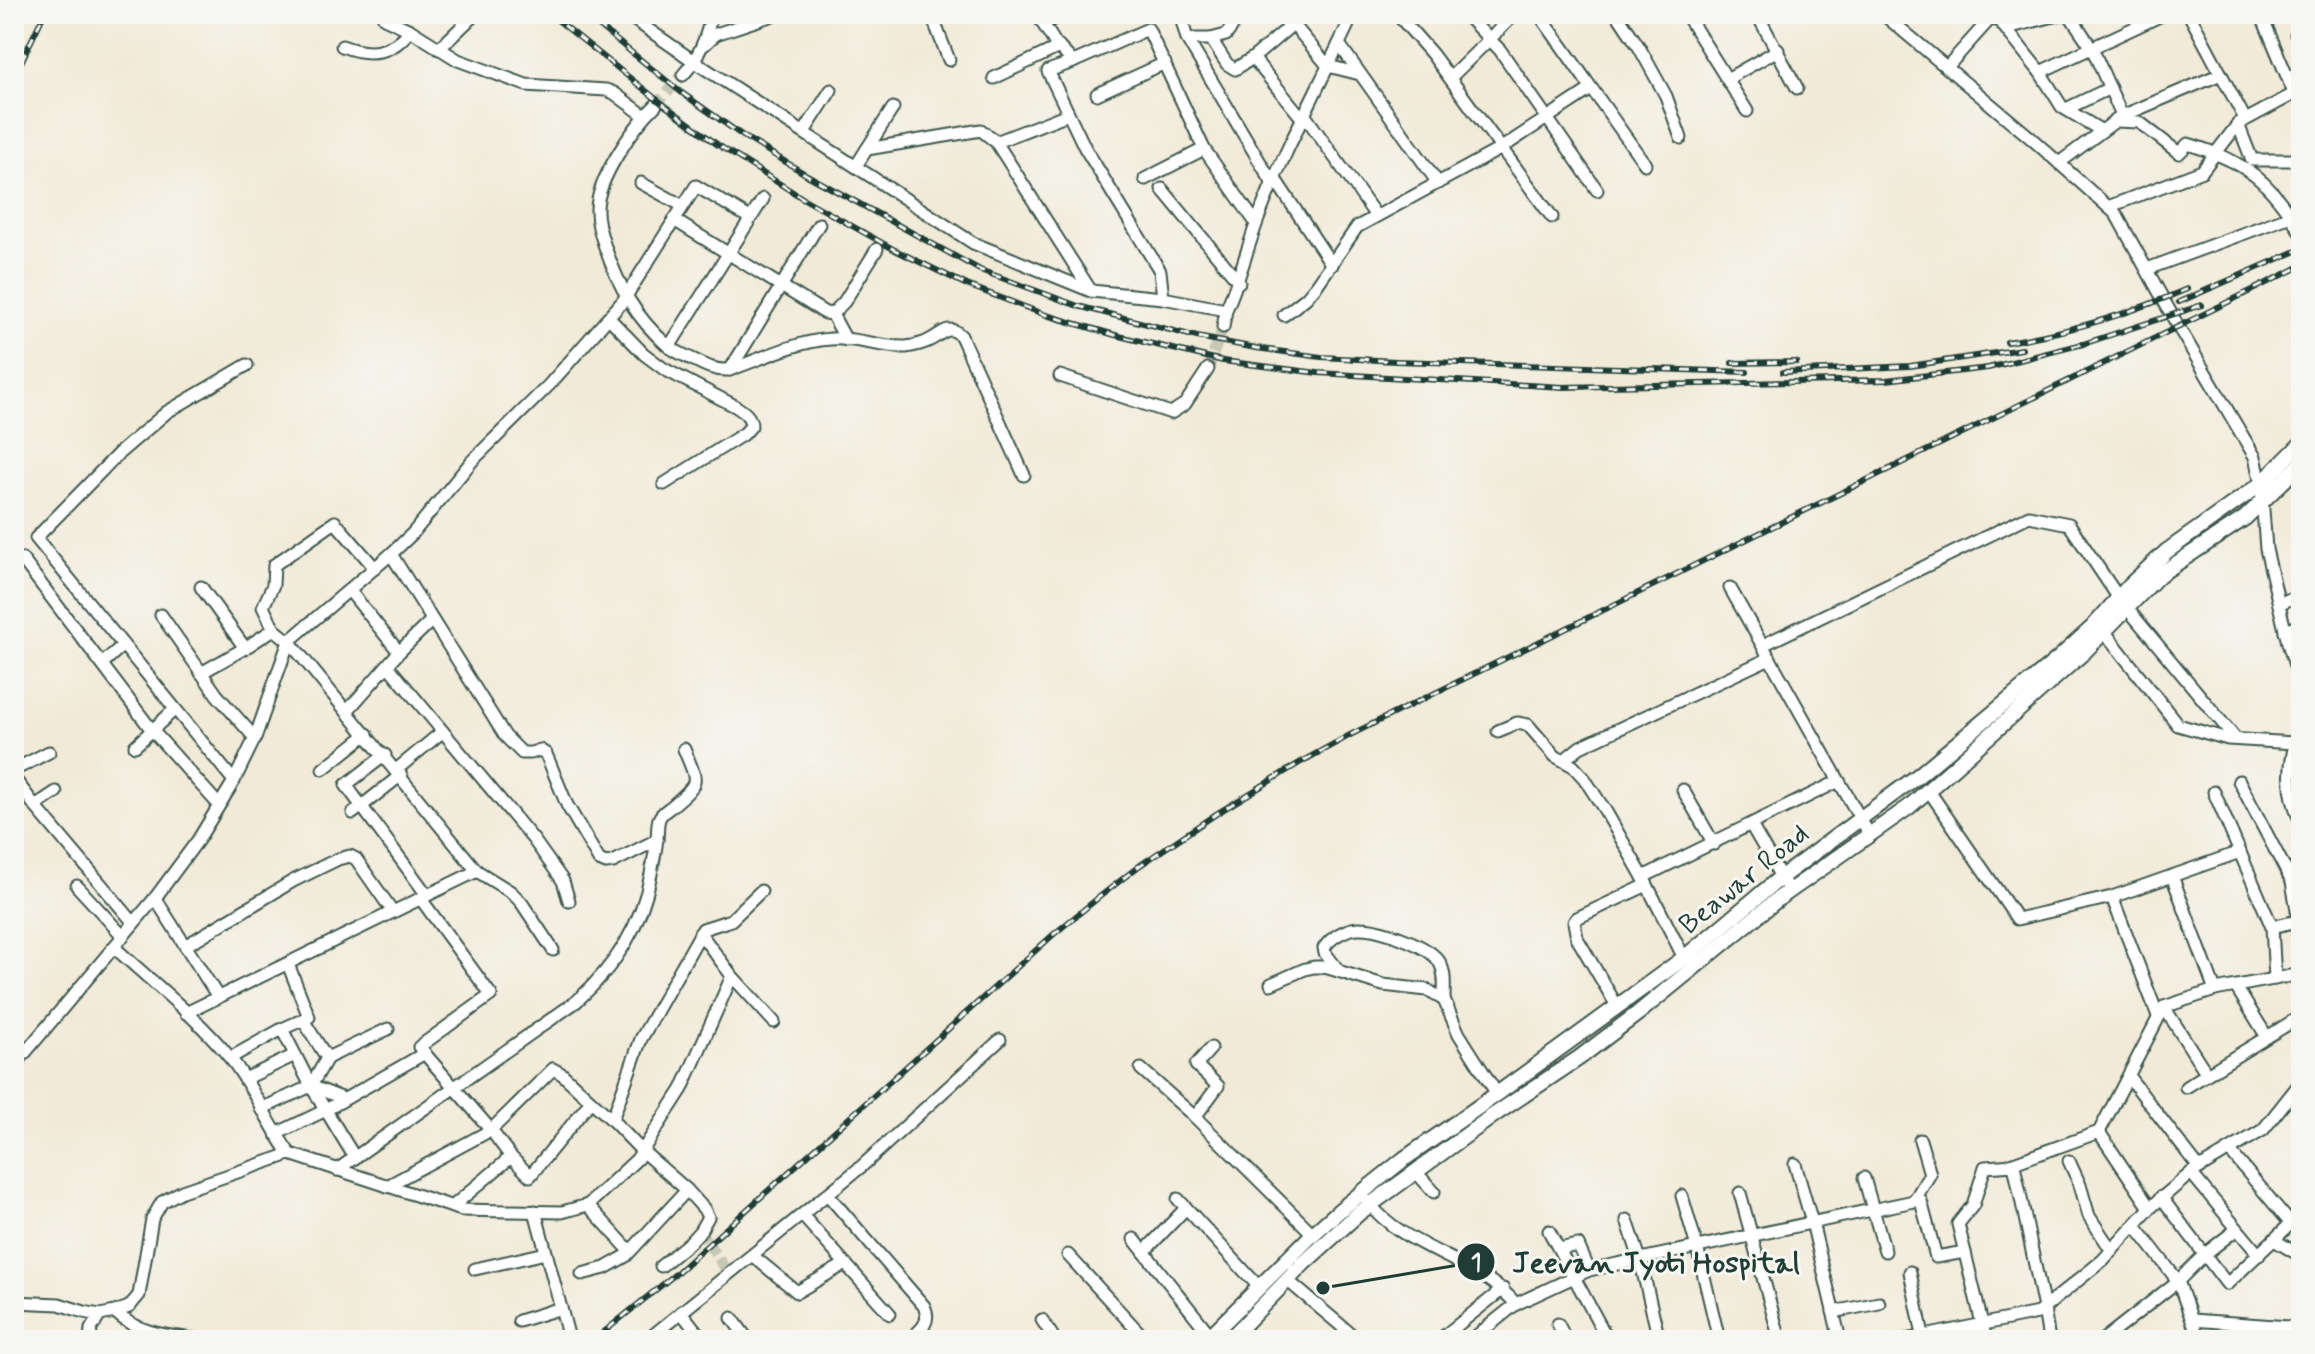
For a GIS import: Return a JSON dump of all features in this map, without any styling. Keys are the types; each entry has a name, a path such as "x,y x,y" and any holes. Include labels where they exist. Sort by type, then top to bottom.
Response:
{"main road":[{"name":"Beawar Road","path":"1222,1337 1259,1287 1313,1234 1416,1172 1579,1058 1789,891 1929,791 2084,652 2167,551 2261,484 2301,444"},
{"name":"Beawar Road","path":"1222,1337 1287,1280 1404,1159 1684,958 1780,878 1919,775 2122,603 2234,526 2301,464"}],"street":[{"path":"439,49 475,14"},
{"path":"626,14 973,243 1091,291 1163,298 1226,310"},
{"path":"683,75 704,45 712,14"},
{"path":"704,45 716,34 776,14"},
{"path":"934,14 932,16 949,60"},
{"path":"1062,14 1040,19 1073,62"},
{"path":"1180,14 1187,39 1274,182 1332,265"},
{"path":"1187,39 1211,39 1226,35 1232,27 1231,14"},
{"path":"1223,327 1256,223 1303,116 1353,14"},
{"path":"1397,14 1432,54 1552,217"},
{"path":"1465,14 1500,50 1597,190"},
{"path":"1450,78 1515,14"},
{"path":"1617,14 1666,96 1681,138"},
{"path":"1686,14 1747,111"},
{"path":"1757,14 1797,88"},
{"path":"1883,14 2116,214 2255,457 2261,484 2266,549 2301,685"},
{"path":"1993,18 2011,27 2062,14"},
{"path":"2069,14 2092,48 2119,118"},
{"path":"2040,72 2164,14"},
{"path":"2189,14 2242,122 2252,160 2299,159 2301,173"},
{"path":"2108,207 2202,171 2242,122 2298,92 2261,14"},
{"path":"1545,16 1591,89 1645,164"},
{"path":"384,18 407,35 458,60 526,85 606,90 645,116"},
{"path":"1947,67 1993,18"},
{"path":"1993,18 2040,72 2066,109 2102,131"},
{"path":"1211,39 1231,68 1235,69 1253,58 1291,19 1328,66 1360,75"},
{"path":"1163,298 1160,271 1085,148 1048,71 1148,29 1204,149 1256,223"},
{"path":"342,46 369,53 395,46 407,35"},
{"path":"1339,44 1438,183"},
{"path":"994,78 1059,47"},
{"path":"1727,79 1778,50"},
{"path":"1253,58 1303,116 1376,216"},
{"path":"1097,94 1165,63"},
{"path":"2059,163 2119,118 2221,74"},
{"path":"2066,109 2110,88"},
{"path":"1284,315 1306,298 1357,227 1500,149 1591,89"},
{"path":"804,132 831,90"},
{"path":"656,105 611,166 599,193 596,211 616,307 644,354 664,369 745,413 751,421 745,433 664,484"},
{"path":"856,166 893,108"},
{"path":"996,142 1068,114"},
{"path":"2119,118 2139,122 2179,153 2188,144 2216,153 2252,172 2274,192 2301,233"},
{"path":"867,149 981,130 996,142 1091,291"},
{"path":"1145,179 1204,149"},
{"path":"641,183 683,206"},
{"path":"16,1065 155,898 219,805 255,738 289,641 413,533 472,461 549,385 616,307 696,186 750,218"},
{"path":"1162,189 1239,282"},
{"path":"669,347 763,199"},
{"path":"2147,269 2291,216"},
{"path":"674,220 825,313 832,314"},
{"path":"729,370 819,224"},
{"path":"832,314 844,302 877,249"},
{"path":"616,307 669,347 721,371 813,341 834,339 907,347 930,340 950,329 956,331 1024,475"},
{"path":"832,314 846,340"},
{"path":"681,353 683,377"},
{"path":"234,781 36,538 118,454 167,412 247,365"},
{"path":"1060,376 1171,413 1185,404 1208,369"},
{"path":"1763,645 2029,516 2069,524 2122,603 2235,738"},
{"path":"375,568 335,522 274,565 273,585 263,607 274,629 289,641 348,710 477,871 511,892 521,902 553,950"},
{"path":"391,554 505,736 522,753 540,750 546,754 567,805 599,860 613,862 657,840"},
{"path":"22,559 151,729 219,805"},
{"path":"201,587 245,648"},
{"path":"1730,588 1870,836"},
{"path":"349,590 399,652"},
{"path":"2279,604 2297,595 2301,610"},
{"path":"161,615 217,695 255,738"},
{"path":"348,710 432,620"},
{"path":"2285,632 2301,624"},
{"path":"201,673 274,629"},
{"path":"2104,631 2178,725 2228,739 2295,743"},
{"path":"103,663 123,645"},
{"path":"1564,760 1580,747 1770,658"},
{"path":"388,666 533,839 563,881 569,901"},
{"path":"135,746 174,710"},
{"path":"1498,731 1517,723 1528,725 1550,752 1573,766 1584,778 1645,881 1684,958"},
{"path":"2301,731 2295,743 2290,784 2293,803 2301,822"},
{"path":"357,810 442,732"},
{"path":"323,769 367,734"},
{"path":"337,1170 577,1001 598,981 621,951 640,917 658,822 662,814 691,790 694,783 684,749"},
{"path":"14,770 49,752"},
{"path":"385,755 346,785 357,810 424,897 491,995 419,1047 530,1176 591,1101"},
{"path":"14,778 133,922"},
{"path":"1617,1006 1577,938 1574,922 1577,918 1839,781"},
{"path":"2239,781 2292,882 2300,920 2272,927"},
{"path":"1683,790 1714,844"},
{"path":"1929,791 2017,919 2112,897 2240,852"},
{"path":"35,806 56,792"},
{"path":"2214,792 2272,927 2275,979"},
{"path":"1751,825 1789,891"},
{"path":"185,946 293,881 346,857 356,859 393,912"},
{"path":"186,1013 477,871"},
{"path":"2172,876 2215,990"},
{"path":"77,886 122,935"},
{"path":"612,1120 641,1039 700,933 703,929 731,920 761,891"},
{"path":"2112,897 2161,1012 2207,1074"},
{"path":"155,898 218,997"},
{"path":"1339,971 1324,948 1348,930 1360,927 1408,940 1428,950 1439,962 1445,982 1444,1000 1459,1034 1497,1094"},
{"path":"700,933 732,976 774,1022"},
{"path":"114,947 230,1058 290,1154 462,1210 562,1212 588,1205 637,1159 682,1089 732,976"},
{"path":"230,1058 309,1017 288,964"},
{"path":"1271,984 1314,967 1339,971 1383,985 1427,990 1444,1000"},
{"path":"2008,1165 2099,1132 2161,1012 2215,990 2301,974"},
{"path":"2236,987 2267,1037"},
{"path":"2186,1087 2301,1016"},
{"path":"303,1020 327,1058"},
{"path":"282,1029 311,1086 355,1158"},
{"path":"261,1109 311,1086 327,1058 388,1029"},
{"path":"647,1340 828,1195 1000,1040"},
{"path":"14,1045 16,1065"},
{"path":"1195,1117 1218,1086 1196,1065 1211,1048"},
{"path":"276,1134 326,1110 425,1053"},
{"path":"245,1079 295,1055"},
{"path":"387,1186 491,1130 553,1069 612,1120 704,1209 708,1217 700,1231 661,1266"},
{"path":"1141,1069 1195,1117 1313,1234"},
{"path":"2129,1077 2237,1229 2259,1255"},
{"path":"1905,1340 2038,1313 2112,1251 2161,1197 2195,1170 2263,1130 2301,1082"},
{"path":"311,1086 344,1099"},
{"path":"2099,1132 2150,1208"},
{"path":"1914,1201 1930,1174 1920,1140"},
{"path":"2229,1150 2291,1224"},
{"path":"14,1302 59,1304 100,1315 129,1307 139,1295 152,1219 162,1202 182,1191 290,1154"},
{"path":"452,1207 511,1157"},
{"path":"2069,1161 2089,1216 2112,1251"},
{"path":"1795,1164 1840,1340"},
{"path":"1986,1340 1958,1224 1973,1205 1985,1167 2014,1165 2049,1340"},
{"path":"1416,1172 1434,1192"},
{"path":"1864,1178 1885,1251"},
{"path":"582,1274 605,1268 630,1251 687,1190"},
{"path":"1740,1193 1780,1340"},
{"path":"828,1195 924,1306 927,1319 909,1340"},
{"path":"1682,1196 1719,1340"},
{"path":"2161,1197 2227,1284 2301,1214"},
{"path":"1460,1323 1476,1338 1516,1304 1589,1270 1914,1201 1921,1201 1936,1257 1965,1252"},
{"path":"1144,1252 1182,1204 1259,1287"},
{"path":"588,1205 630,1251"},
{"path":"1355,1208 1384,1221 1440,1255 1481,1273 1503,1289 1516,1304"},
{"path":"535,1211 567,1331 559,1340"},
{"path":"802,1215 890,1314"},
{"path":"1627,1220 1640,1259 1659,1340"},
{"path":"2135,1226 2178,1281 2199,1340"},
{"path":"2103,1340 2178,1281 2205,1254 2237,1229"},
{"path":"1549,1231 1608,1340"},
{"path":"1134,1239 1222,1337"},
{"path":"2274,1240 2301,1256"},
{"path":"1559,1249 1578,1245 1589,1270"},
{"path":"475,1269 546,1253"},
{"path":"1068,1255 1146,1340"},
{"path":"748,1260 797,1292 845,1264"},
{"path":"1910,1272 1923,1338"},
{"path":"1287,1280 1358,1340"},
{"path":"1439,1340 1503,1289"},
{"path":"1833,1312 1879,1303"},
{"path":"519,1321 561,1308"},
{"path":"115,1312 135,1327 203,1340"},
{"path":"681,1312 703,1340"},
{"path":"90,1340 91,1329 100,1315"},
{"path":"732,1318 748,1340"},
{"path":"1042,1320 1055,1340"},
{"path":"2192,1320 2289,1327 2301,1333"},
{"path":"1558,1324 1566,1340"}],"tunnel":[{"path":"656,105 683,75"},
{"path":"1208,369 1223,327"},
{"path":"700,1231 729,1274"}],"railway":[{"path":"14,77 44,14"},
{"path":"550,14 718,145 804,199 895,250 967,285 1046,315 1223,361 1318,373 1563,387 1886,380 1988,368 2083,344 2202,305"},
{"path":"584,14 682,93 743,136 807,175 980,270 1078,306 1197,337 1321,357 1747,372"},
{"path":"2179,302 2301,249"},
{"path":"594,1340 673,1276 1054,934 1139,866 1216,814 1352,734 2301,266"},
{"path":"2007,342 2098,321 2187,289"},
{"path":"1783,372 1910,366 2022,349"},
{"path":"1732,363 1796,362"}],"place":[{"name":"Jeevan Jyoti Hospital","path":"1323,1288"}]}
